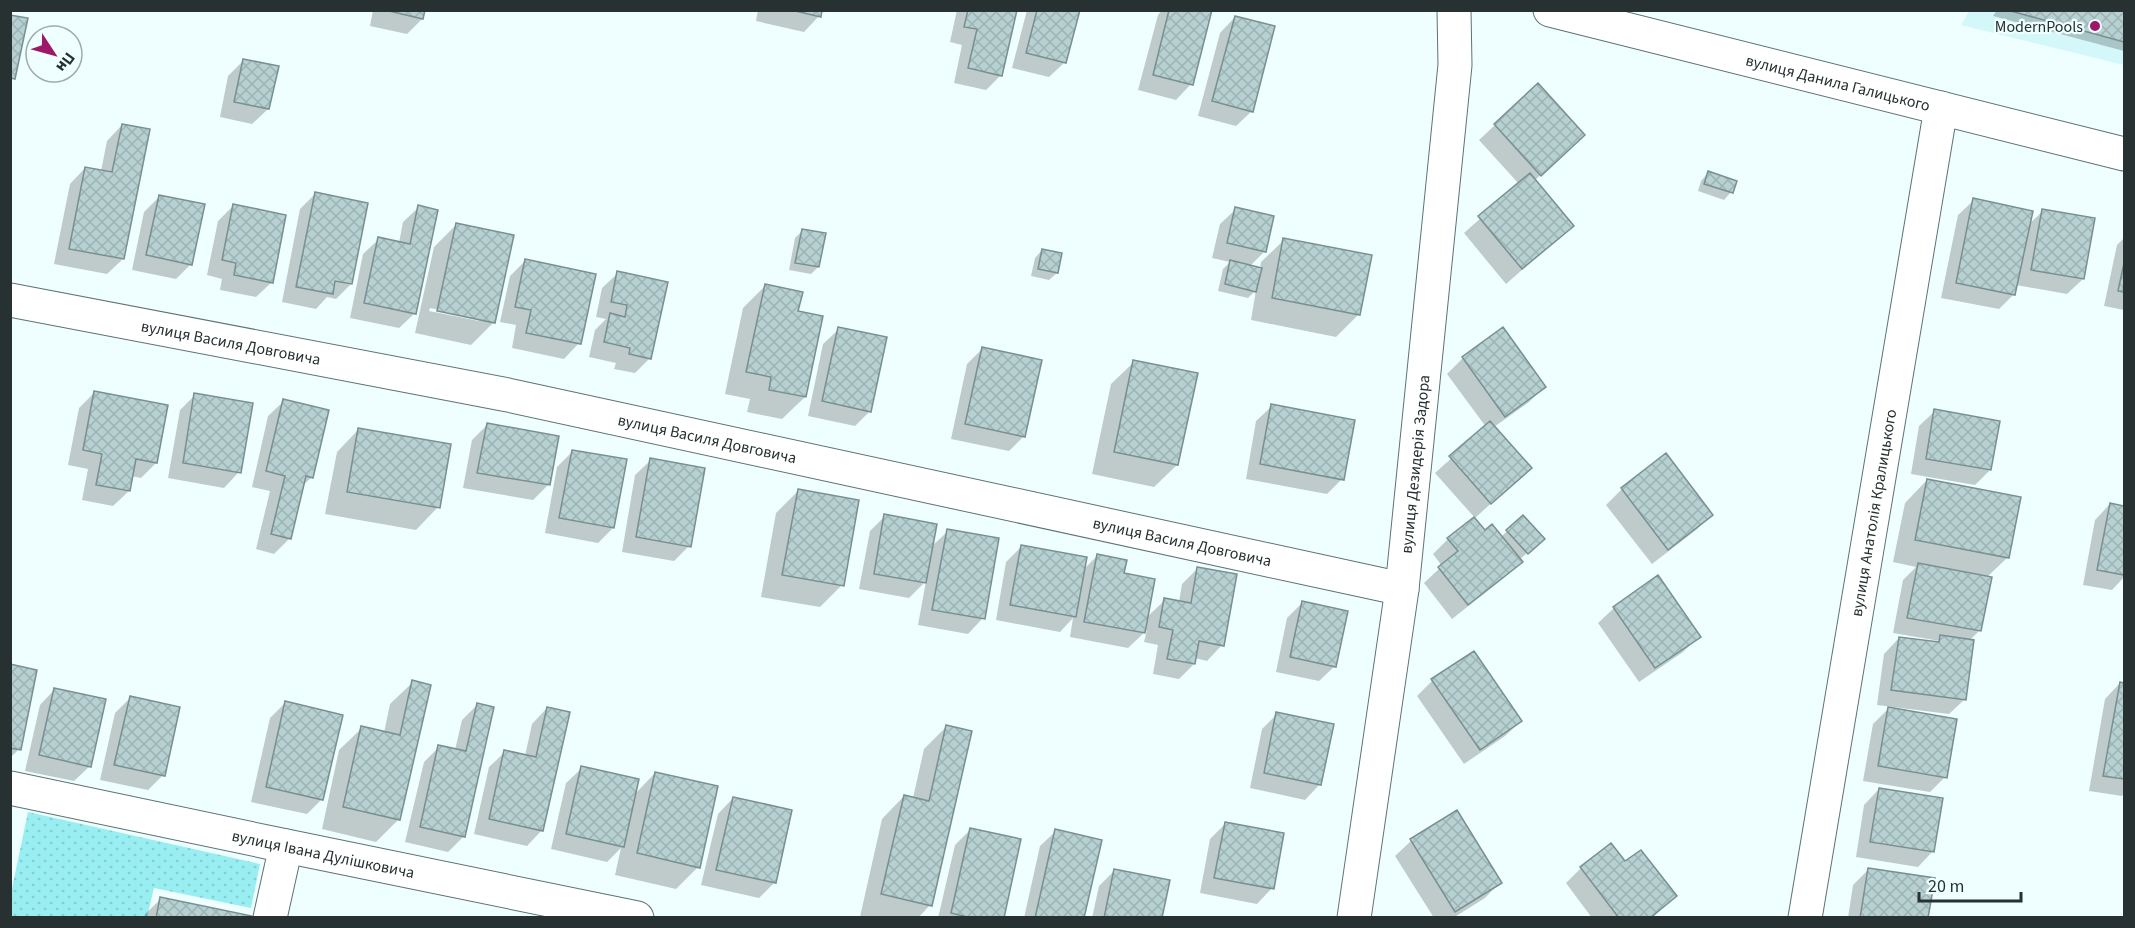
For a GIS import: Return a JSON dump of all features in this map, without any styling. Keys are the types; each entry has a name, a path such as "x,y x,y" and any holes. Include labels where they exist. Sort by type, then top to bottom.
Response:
{"street":[{"name":"вулиця Дезидерія Задора","path":"1354,918 1402,589 1455,65 1454,10"},
{"name":"вулиця Данила Галицького","path":"1550,10 2124,154"},
{"name":"вулиця Анатолія Кралицького","path":"1805,918 1941,108"},
{"name":"вулиця Василя Довговича","path":"10,300 508,395 1402,589"},
{"name":"вулиця Івана Дулішковича","path":"10,788 634,917"},
{"path":"270,918 286,846"}],"shaded area":[{"path":"1969,11 2124,11 2124,65 1961,25"},
{"path":"28,812 260,864 251,908 154,888 147,917 11,917 11,893"}],"building":[{"path":"385,10 425,10 423,19"},
{"path":"791,10 822,10 821,17"},
{"path":"968,10 1017,10 1002,76 968,68 977,29 964,27"},
{"path":"1037,10 1080,10 1066,63 1026,53"},
{"path":"1169,10 1212,10 1193,85 1153,75"},
{"name":"ModernPools","path":"2007,10 2124,10 2124,42"},
{"path":"10,15 28,18 27,24 24,24 24,37 15,79 10,78"},
{"path":"1235,16 1275,26 1253,112 1212,101"},
{"path":"243,59 279,66 269,109 234,102"},
{"path":"1538,83 1585,135 1541,176 1494,124"},
{"path":"122,124 150,129 124,259 69,249 85,167 112,172"},
{"path":"1708,171 1737,181 1733,193 1704,184"},
{"path":"1530,173 1574,226 1522,269 1478,216"},
{"path":"315,192 368,203 352,284 335,281 333,294 296,287"},
{"path":"159,195 205,204 192,265 146,255"},
{"path":"1973,198 2033,211 2015,295 1956,283"},
{"path":"233,204 286,215 273,283 234,275 236,263 222,260"},
{"path":"418,205 438,210 416,314 364,303 378,237 410,244"},
{"path":"1235,207 1274,216 1266,252 1227,243"},
{"path":"2042,209 2095,218 2084,279 2031,270"},
{"path":"456,223 514,235 495,323 437,311"},
{"path":"802,229 826,233 819,267 795,263"},
{"path":"1283,238 1372,255 1360,315 1272,298"},
{"path":"1042,249 1062,253 1058,273 1038,269"},
{"path":"525,259 596,274 581,344 526,333 531,310 515,307"},
{"path":"1230,260 1262,268 1256,292 1225,284"},
{"path":"2124,263 2124,292 2118,291"},
{"path":"617,271 668,282 651,359 629,354 630,348 604,342 610,313 625,317 627,305 611,302"},
{"path":"765,284 803,292 798,311 823,316 806,397 769,390 771,377 746,372"},
{"path":"838,327 887,337 871,412 822,401"},
{"path":"1503,327 1546,387 1505,417 1462,357"},
{"path":"982,347 1042,360 1025,437 965,424"},
{"path":"1133,360 1198,373 1178,465 1114,452"},
{"path":"94,391 168,405 157,463 136,459 130,491 96,485 102,454 83,450"},
{"path":"194,393 253,403 241,473 183,463"},
{"path":"283,399 329,410 313,478 306,476 291,539 271,534 285,476 266,471"},
{"path":"1271,404 1355,420 1344,480 1260,464"},
{"path":"1934,409 2000,421 1991,470 1926,459"},
{"path":"1490,421 1532,468 1491,504 1449,456"},
{"path":"487,423 559,436 550,485 477,473"},
{"path":"358,428 451,444 440,508 347,492"},
{"path":"572,450 627,459 614,528 559,518"},
{"path":"1666,453 1713,515 1668,550 1621,488"},
{"path":"650,458 705,468 691,547 636,537"},
{"path":"1927,479 2021,497 2009,558 1915,540"},
{"path":"798,489 859,500 844,586 782,575"},
{"path":"2110,503 2124,506 2124,575 2097,570"},
{"path":"884,514 937,524 926,583 874,574"},
{"path":"1523,515 1545,539 1528,554 1506,530"},
{"path":"1474,517 1485,530 1492,524 1523,562 1468,605 1438,567 1458,551 1447,538"},
{"path":"947,529 999,538 985,619 932,610"},
{"path":"1021,545 1087,557 1076,617 1010,605"},
{"path":"1097,554 1127,560 1124,573 1155,579 1145,633 1084,622"},
{"path":"1918,563 1992,577 1981,631 1907,618"},
{"path":"1197,567 1237,574 1224,646 1199,641 1195,664 1167,659 1173,630 1159,627 1164,598 1191,603"},
{"path":"1658,575 1701,637 1655,668 1613,607"},
{"path":"1302,601 1348,611 1336,667 1290,657"},
{"path":"1940,635 1974,640 1966,700 1891,690 1899,637 1939,642"},
{"path":"1474,651 1522,721 1480,750 1431,679"},
{"path":"10,664 37,670 21,750 10,748"},
{"path":"412,680 431,685 400,820 343,807 361,726 400,735"},
{"path":"2120,682 2124,683 2124,779 2103,776"},
{"path":"54,688 106,699 91,767 39,755"},
{"path":"130,696 180,707 165,776 114,765"},
{"path":"285,701 343,715 323,800 266,787"},
{"path":"477,703 494,707 465,837 420,827 438,745 466,751"},
{"path":"547,707 570,712 543,831 489,819 504,750 536,757"},
{"path":"1888,707 1957,719 1947,778 1878,766"},
{"path":"1276,712 1334,724 1321,785 1264,773"},
{"path":"946,725 972,731 932,906 881,894 904,795 929,801"},
{"path":"581,766 639,779 624,847 566,834"},
{"path":"655,772 718,786 700,868 637,853"},
{"path":"1879,788 1943,798 1934,852 1870,842"},
{"path":"733,797 792,810 776,883 716,870"},
{"path":"1457,810 1502,883 1455,912 1410,839"},
{"path":"1225,822 1284,833 1274,889 1214,878"},
{"path":"970,828 1021,839 1004,918 971,918 951,913"},
{"path":"1055,829 1102,840 1084,918 1035,918"},
{"path":"1611,843 1625,861 1641,850 1677,896 1650,918 1619,918 1580,867"},
{"path":"1868,868 1935,878 1928,918 1860,918"},
{"path":"1114,869 1170,880 1162,918 1104,918"},
{"path":"160,897 252,916 252,918 156,918"}],"place":[{"name":"ModernPools","path":"2095,26"}]}
